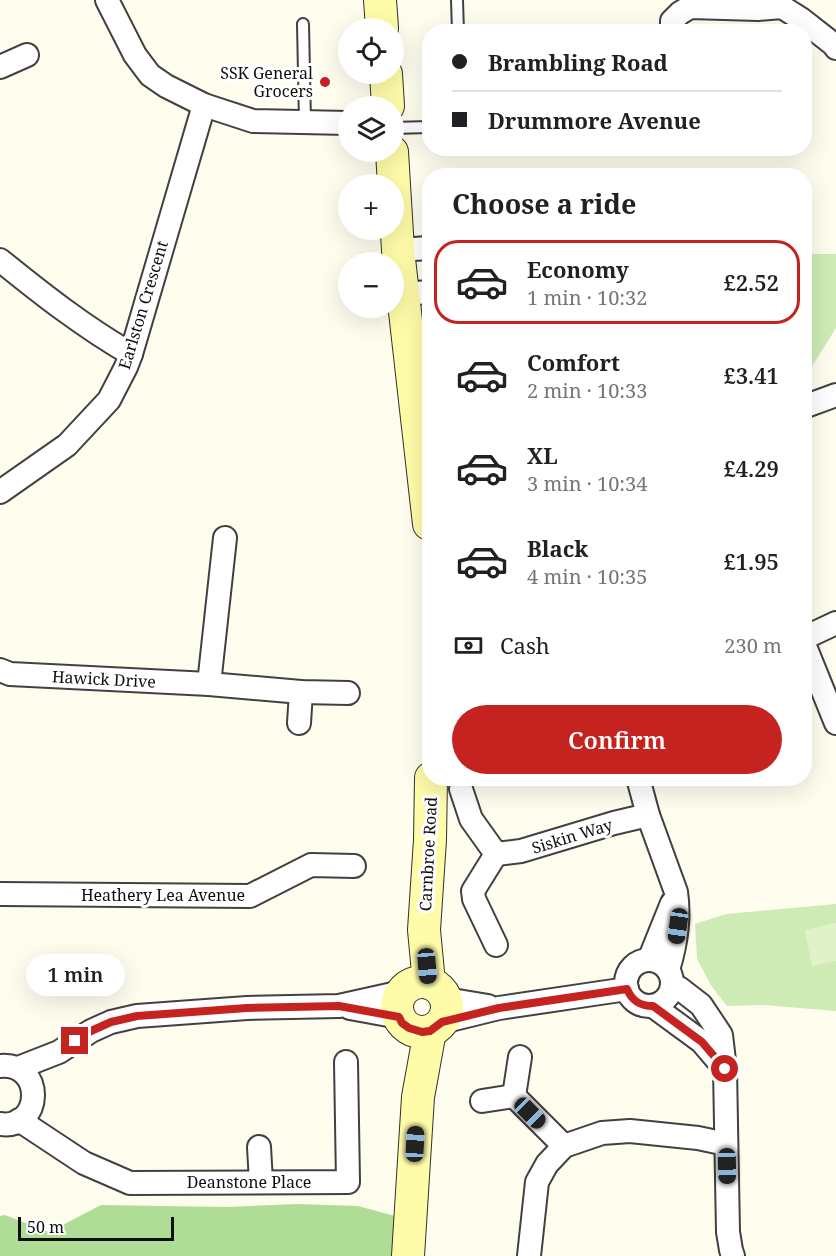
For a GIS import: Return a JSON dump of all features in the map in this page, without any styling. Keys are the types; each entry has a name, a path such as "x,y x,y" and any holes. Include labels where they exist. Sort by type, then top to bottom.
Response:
{"street":[{"path":"107,0 135,55 150,75 166,86 204,105 253,121 338,123"},
{"path":"380,0 381,18"},
{"path":"672,24 680,13 690,7 758,9 783,3 807,24"},
{"path":"812,28 836,48"},
{"path":"0,67 27,56"},
{"name":"Earlston Crescent","path":"0,492 67,446 109,400 131,354 204,105"},
{"path":"393,162 398,250 416,293 422,400"},
{"path":"398,250 422,248"},
{"path":"0,260 101,337 131,354"},
{"path":"812,404 836,395"},
{"path":"209,684 232,570 225,538"},
{"path":"812,634 836,624"},
{"path":"812,664 836,723"},
{"name":"Hawick Drive","path":"0,670 10,674 348,693"},
{"path":"300,723 301,692"},
{"name":"Carnbroe Road","path":"408,1256 418,1097 431,786"},
{"path":"640,786 648,815 676,892 663,972 668,997 653,1006 645,1006 634,1001 627,989 626,981 630,970 643,961 663,972 701,1005 721,1035 725,1069 728,1232 733,1256"},
{"path":"461,789 471,819 496,854 473,891 474,899 496,945"},
{"name":"Siskin Way","path":"496,854 521,851 648,815"},
{"name":"Heathery Lea Avenue","path":"0,894 250,896 311,865 354,866"},
{"path":"9,1067 59,1052 91,1031 111,1022 137,1016 247,1008 339,1006 499,1008 627,989"},
{"path":"653,1006 702,1042 725,1069"},
{"path":"21,1109 59,1052"},
{"path":"514,1096 520,1057"},
{"name":"Deanstone Place","path":"9,1067 25,1074 21,1109 43,1137 84,1163 130,1183 348,1182 346,1062"},
{"path":"482,1101 514,1096"},
{"path":"514,1096 564,1146"},
{"path":"529,1256 537,1182 547,1164 564,1146 602,1133 630,1131 698,1138 726,1144"},
{"path":"259,1147 261,1182"}],"lane":[{"path":"457,0 458,24"},
{"path":"303,24 305,122"},
{"path":"404,128 422,128"}],"green space":[{"path":"812,254 836,254 836,328 812,366"},
{"path":"836,904 836,1011 763,1005 727,1006 712,987 697,959 695,924 726,914"},
{"path":"836,923 836,961 812,966 805,930"},
{"path":"297,1204 358,1206 395,1216 393,1256 0,1256 0,1216 5,1215 49,1232 101,1205 227,1207"}],"place":[{"name":"SSK General Grocers","path":"325,82"}],"route":[{"path":"75,1041 111,1022 137,1016 247,1008 339,1006 399,1017 402,1023 409,1028 422,1032 430,1031 442,1022 499,1008 627,989 634,1001 645,1006 653,1006 702,1042 725,1069"}]}
